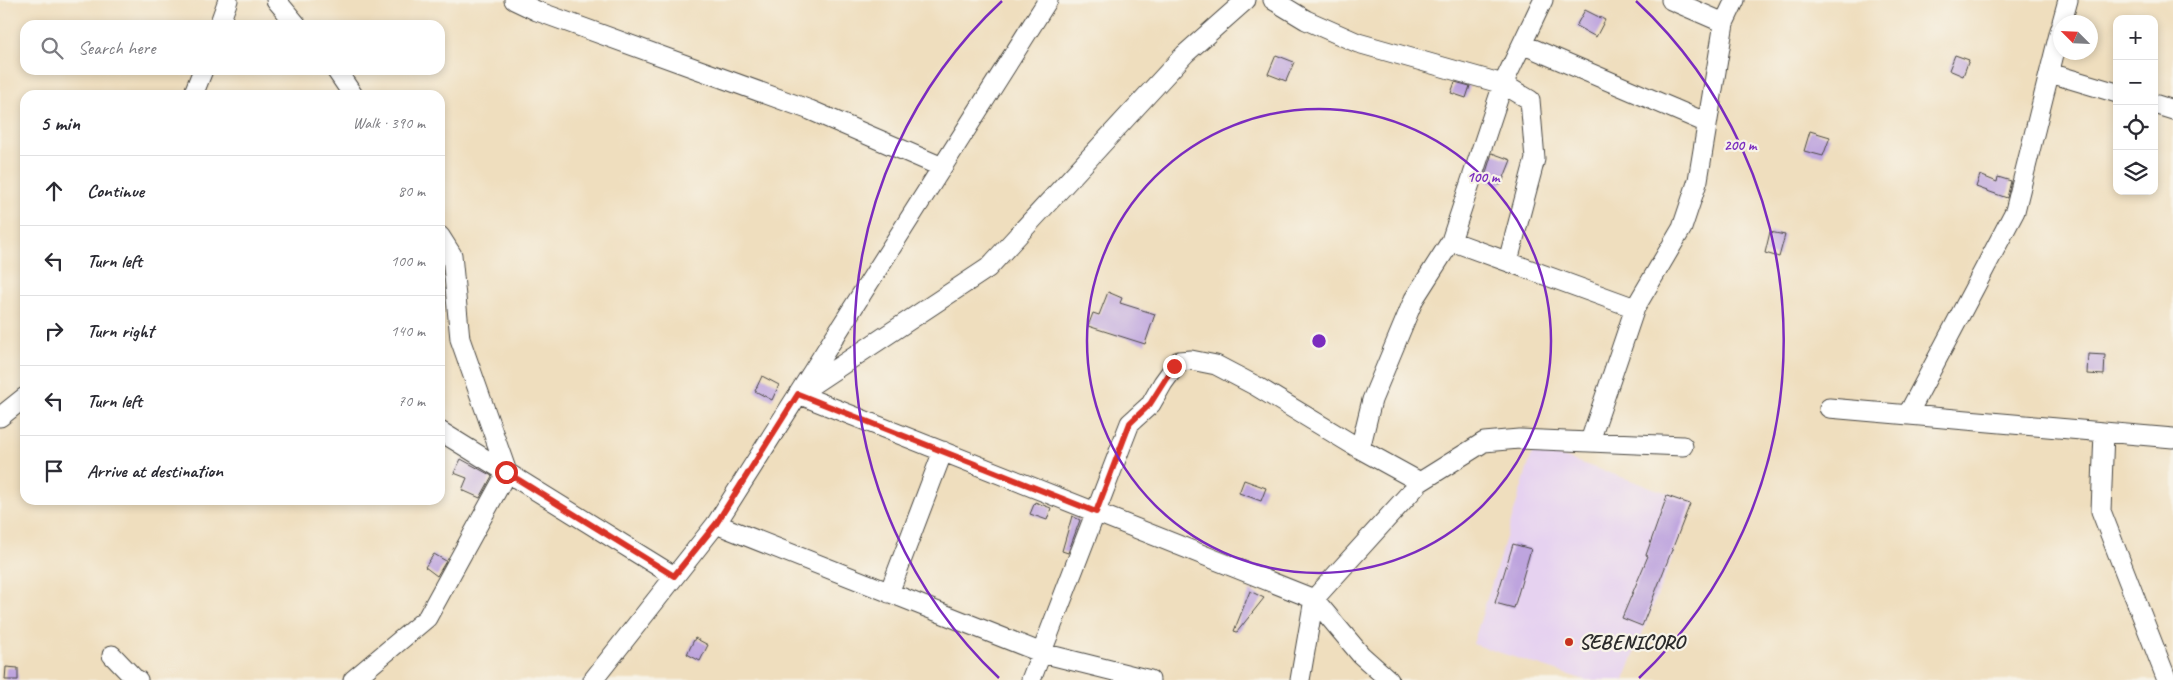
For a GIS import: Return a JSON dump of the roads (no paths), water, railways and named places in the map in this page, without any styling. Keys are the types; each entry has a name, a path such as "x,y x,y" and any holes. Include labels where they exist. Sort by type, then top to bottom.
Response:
{"street":[{"path":"221,20 228,0"},
{"path":"276,0 294,20"},
{"path":"514,0 810,110 942,167"},
{"path":"593,680 716,524 1048,0"},
{"path":"798,394 988,268 1185,54 1246,0"},
{"path":"1273,0 1306,20 1358,43 1503,84 1530,100 1535,159 1508,261"},
{"path":"1360,449 1372,400 1414,299 1451,241 1503,84 1543,0"},
{"path":"1671,0 1724,23"},
{"path":"1590,441 1635,308 1682,228 1698,180 1724,23 1735,0"},
{"path":"2064,15 2068,0"},
{"path":"1522,44 1707,123"},
{"path":"1908,414 2015,211 2053,60"},
{"path":"2050,73 2113,92"},
{"path":"195,90 201,75"},
{"path":"339,75 350,90"},
{"path":"2157,105 2173,110"},
{"path":"1451,241 1635,308"},
{"path":"353,680 427,618 506,472 460,339 452,255 445,244"},
{"path":"1031,680 1130,423 1150,404 1166,377 1180,361 1191,360 1216,366 1256,386 1360,449 1420,482"},
{"path":"798,394 1314,599 1361,655 1389,680"},
{"path":"0,417 20,401"},
{"path":"1829,408 2173,438"},
{"path":"2104,432 2101,511 2167,680"},
{"path":"445,434 674,576"},
{"path":"1300,680 1314,599 1420,482 1484,442 1519,440 1590,441 1683,446"},
{"path":"889,592 943,451"},
{"path":"716,524 1042,653 1150,680"},
{"path":"112,655 138,680"}],"place":[{"name":"SEBENICORO","path":"1569,642"}]}
